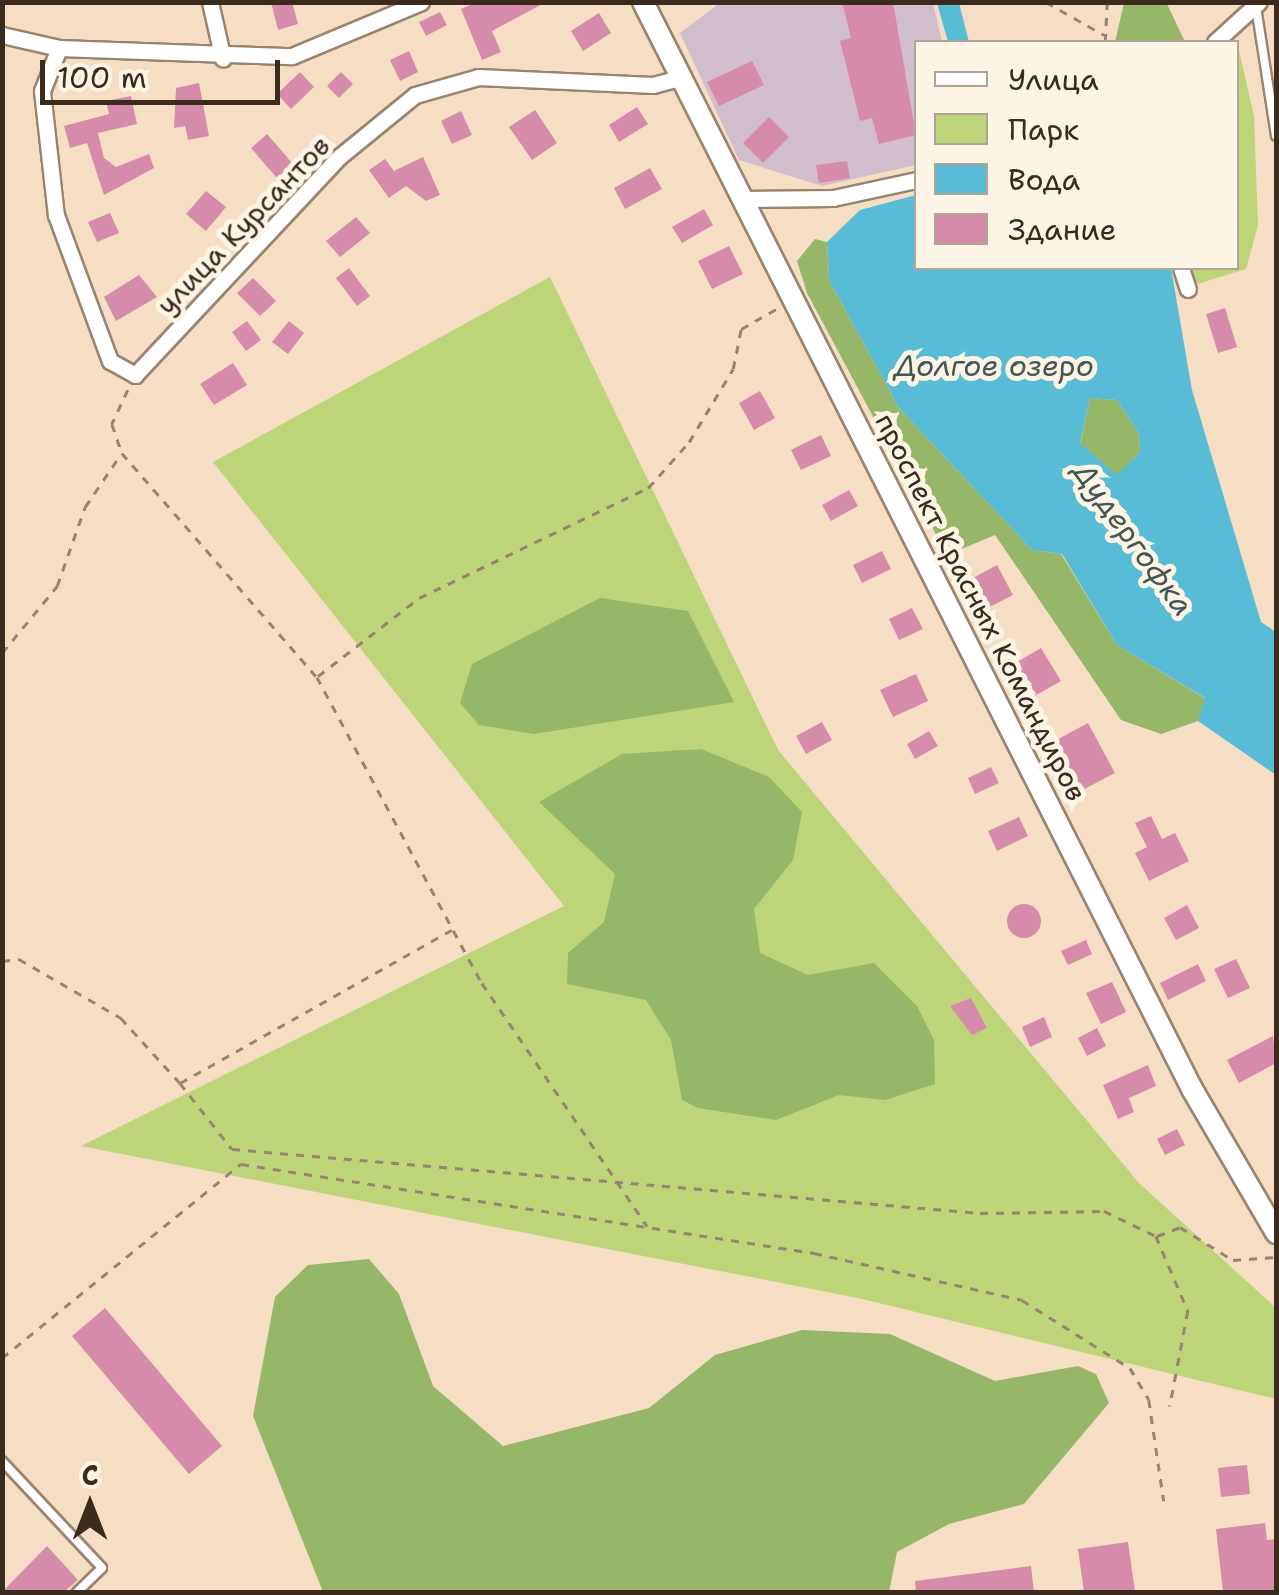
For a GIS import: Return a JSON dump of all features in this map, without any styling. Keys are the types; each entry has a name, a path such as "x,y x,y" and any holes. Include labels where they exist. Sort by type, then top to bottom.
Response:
{"street":[{"path":"210,2 223,58"},
{"path":"2,35 58,48 223,58 292,56 421,2"},
{"name":"проспект Красных Командиров","path":"643,2 1192,1088 1276,1233"},
{"path":"1217,40 1258,8"},
{"path":"58,48 42,91 56,215 110,360 134,375"},
{"name":"улица Курсантов","path":"134,375 339,157 416,95 478,77 653,85 682,77"},
{"path":"742,199 833,198 914,180"},
{"path":"1181,270 1188,288"}],"lane":[{"path":"1258,8 1276,136"},
{"path":"2,1462 102,1568 76,1592"}],"path":[{"path":"1046,2 1104,35"},
{"path":"1105,40 1106,2"},
{"path":"317,677 419,598 648,488 690,442 733,370 741,328 795,299"},
{"path":"134,375 112,424 122,453 317,677 454,929 648,1227"},
{"path":"2,653 57,586 85,506 122,453"},
{"path":"180,1083 454,929"},
{"path":"2,961 19,959 122,1018 232,1149 980,1212 1104,1212 1156,1236 1188,1311 1170,1406"},
{"path":"2,1358 241,1164 648,1227 1022,1300 1130,1368 1149,1400 1164,1501"},
{"path":"1156,1236 1180,1227 1233,1260 1276,1257"}],"shaded area":[{"path":"720,3 933,3 942,40 914,40 914,165 822,186 739,160 680,33"}],"green space":[{"path":"1166,2 1184,40 1115,40 1124,3"},
{"path":"1239,51 1254,116 1258,225 1246,269 1194,285 1188,270 1239,270"},
{"path":"815,239 827,242 829,280 899,408 1032,550 1061,554 1117,645 1206,699 1198,721 1161,734 1121,720 995,535 947,555 807,293 797,261"},
{"path":"550,277 778,750 1139,1183 1276,1308 1276,1399 858,1298 81,1146 564,906 213,462"},
{"path":"1090,398 1117,400 1139,434 1140,452 1117,476 1080,444"},
{"path":"600,598 688,611 734,702 534,734 479,725 460,703 472,664"},
{"path":"701,749 769,777 802,812 793,860 754,909 760,953 808,975 874,963 917,1006 934,1040 935,1084 885,1100 839,1095 776,1120 698,1108 682,1100 671,1040 646,1000 567,984 568,953 604,922 615,874 539,802 622,754"},
{"path":"369,1259 399,1294 433,1386 503,1446 649,1408 715,1355 802,1330 890,1334 995,1381 1078,1366 1096,1374 1109,1403 1024,1504 949,1524 897,1552 889,1592 323,1592 253,1416 275,1297 308,1265"}],"water":[{"path":"937,3 959,3 968,40 947,40"},
{"name":"Долгое озеро","path":"914,196 914,270 1171,270 1192,390 1261,622 1276,632 1276,775 1198,721 1205,698 1117,645 1062,554 1032,550 899,408 829,280 827,242 860,210","holes":["1090,398 1117,400 1139,434 1140,452 1117,475 1080,443"]}],"building":[{"path":"271,2 292,2 298,24 278,30"},
{"path":"478,2 546,2 492,31 501,52 482,60 461,9"},
{"path":"842,2 893,2 914,135 879,144 872,118 860,121 840,41 851,38"},
{"path":"440,12 447,25 426,36 419,22"},
{"path":"599,13 611,33 583,51 571,31"},
{"path":"409,51 418,72 400,81 390,60"},
{"path":"752,61 764,85 719,106 707,82"},
{"path":"300,72 314,87 291,109 277,94"},
{"path":"341,72 353,84 339,98 327,86"},
{"path":"199,83 209,136 188,140 185,126 174,128 176,88"},
{"path":"131,96 137,124 98,133 104,158 116,167 149,154 154,168 104,195 87,143 70,148 64,126 109,114 106,101"},
{"path":"637,107 648,124 619,142 609,125"},
{"path":"535,110 557,143 532,160 509,127"},
{"path":"461,111 472,135 452,144 441,121"},
{"path":"769,117 789,137 763,163 743,143"},
{"path":"267,134 293,164 277,178 251,148"},
{"path":"423,157 440,195 426,201 406,186 389,198 369,170 385,159 394,171"},
{"path":"847,161 850,178 819,183 816,165"},
{"path":"650,168 662,189 625,209 614,188"},
{"path":"206,191 226,207 206,231 186,214"},
{"path":"704,209 713,225 682,243 672,227"},
{"path":"110,213 119,233 97,242 88,222"},
{"path":"356,217 370,233 340,257 326,241"},
{"path":"729,246 743,274 712,289 698,261"},
{"path":"349,268 370,296 357,306 336,278"},
{"path":"139,275 157,297 116,321 104,297"},
{"path":"253,278 276,301 260,316 237,293"},
{"path":"1225,308 1237,347 1218,353 1206,314"},
{"path":"247,321 261,340 246,351 232,332"},
{"path":"289,321 304,333 288,354 272,342"},
{"path":"233,363 247,385 214,405 200,384"},
{"path":"760,391 775,418 754,430 739,403"},
{"path":"821,435 831,456 801,470 791,450"},
{"path":"849,490 858,506 831,521 822,505"},
{"path":"882,551 891,569 862,583 853,565"},
{"path":"997,565 1013,595 976,614 960,585"},
{"path":"912,608 923,629 899,640 889,619"},
{"path":"1041,648 1061,681 1031,698 1012,665"},
{"path":"916,674 928,701 893,717 880,690"},
{"path":"822,722 832,740 806,754 796,736"},
{"path":"1088,723 1115,773 1071,796 1045,746"},
{"path":"929,731 938,746 915,759 907,744"},
{"path":"991,767 999,783 975,794 968,778"},
{"path":"1151,816 1162,839 1175,833 1189,861 1149,881 1135,853 1147,847 1135,823"},
{"path":"1019,817 1028,836 997,851 988,831"},
{"path":"1024,904 1036,909 1041,921 1036,933 1024,938 1012,933 1007,921 1012,909"},
{"path":"1187,905 1199,928 1176,940 1164,918"},
{"path":"1086,940 1092,954 1068,965 1061,951"},
{"path":"1236,959 1250,988 1228,998 1214,969"},
{"path":"1198,964 1206,981 1168,1000 1160,983"},
{"path":"1112,982 1126,1012 1101,1024 1086,993"},
{"path":"971,998 987,1028 972,1035 950,1006"},
{"path":"1044,1017 1052,1037 1030,1047 1022,1027"},
{"path":"1097,1028 1106,1046 1087,1056 1078,1038"},
{"path":"1273,1036 1276,1063 1239,1083 1227,1060"},
{"path":"1148,1065 1156,1086 1129,1098 1134,1112 1118,1119 1103,1085"},
{"path":"1177,1129 1185,1145 1165,1155 1157,1139"},
{"path":"105,1308 222,1446 189,1474 72,1336"},
{"path":"1247,1465 1250,1494 1221,1497 1218,1468"},
{"path":"1265,1523 1267,1540 1276,1539 1276,1592 1223,1592 1216,1529"},
{"path":"1128,1542 1135,1592 1084,1592 1078,1549"},
{"path":"47,1546 78,1580 64,1592 2,1592"},
{"path":"1031,1566 1034,1592 916,1592 915,1581"}],"water label":[{"name":"Дудергофка","path":"1133,539"}]}
